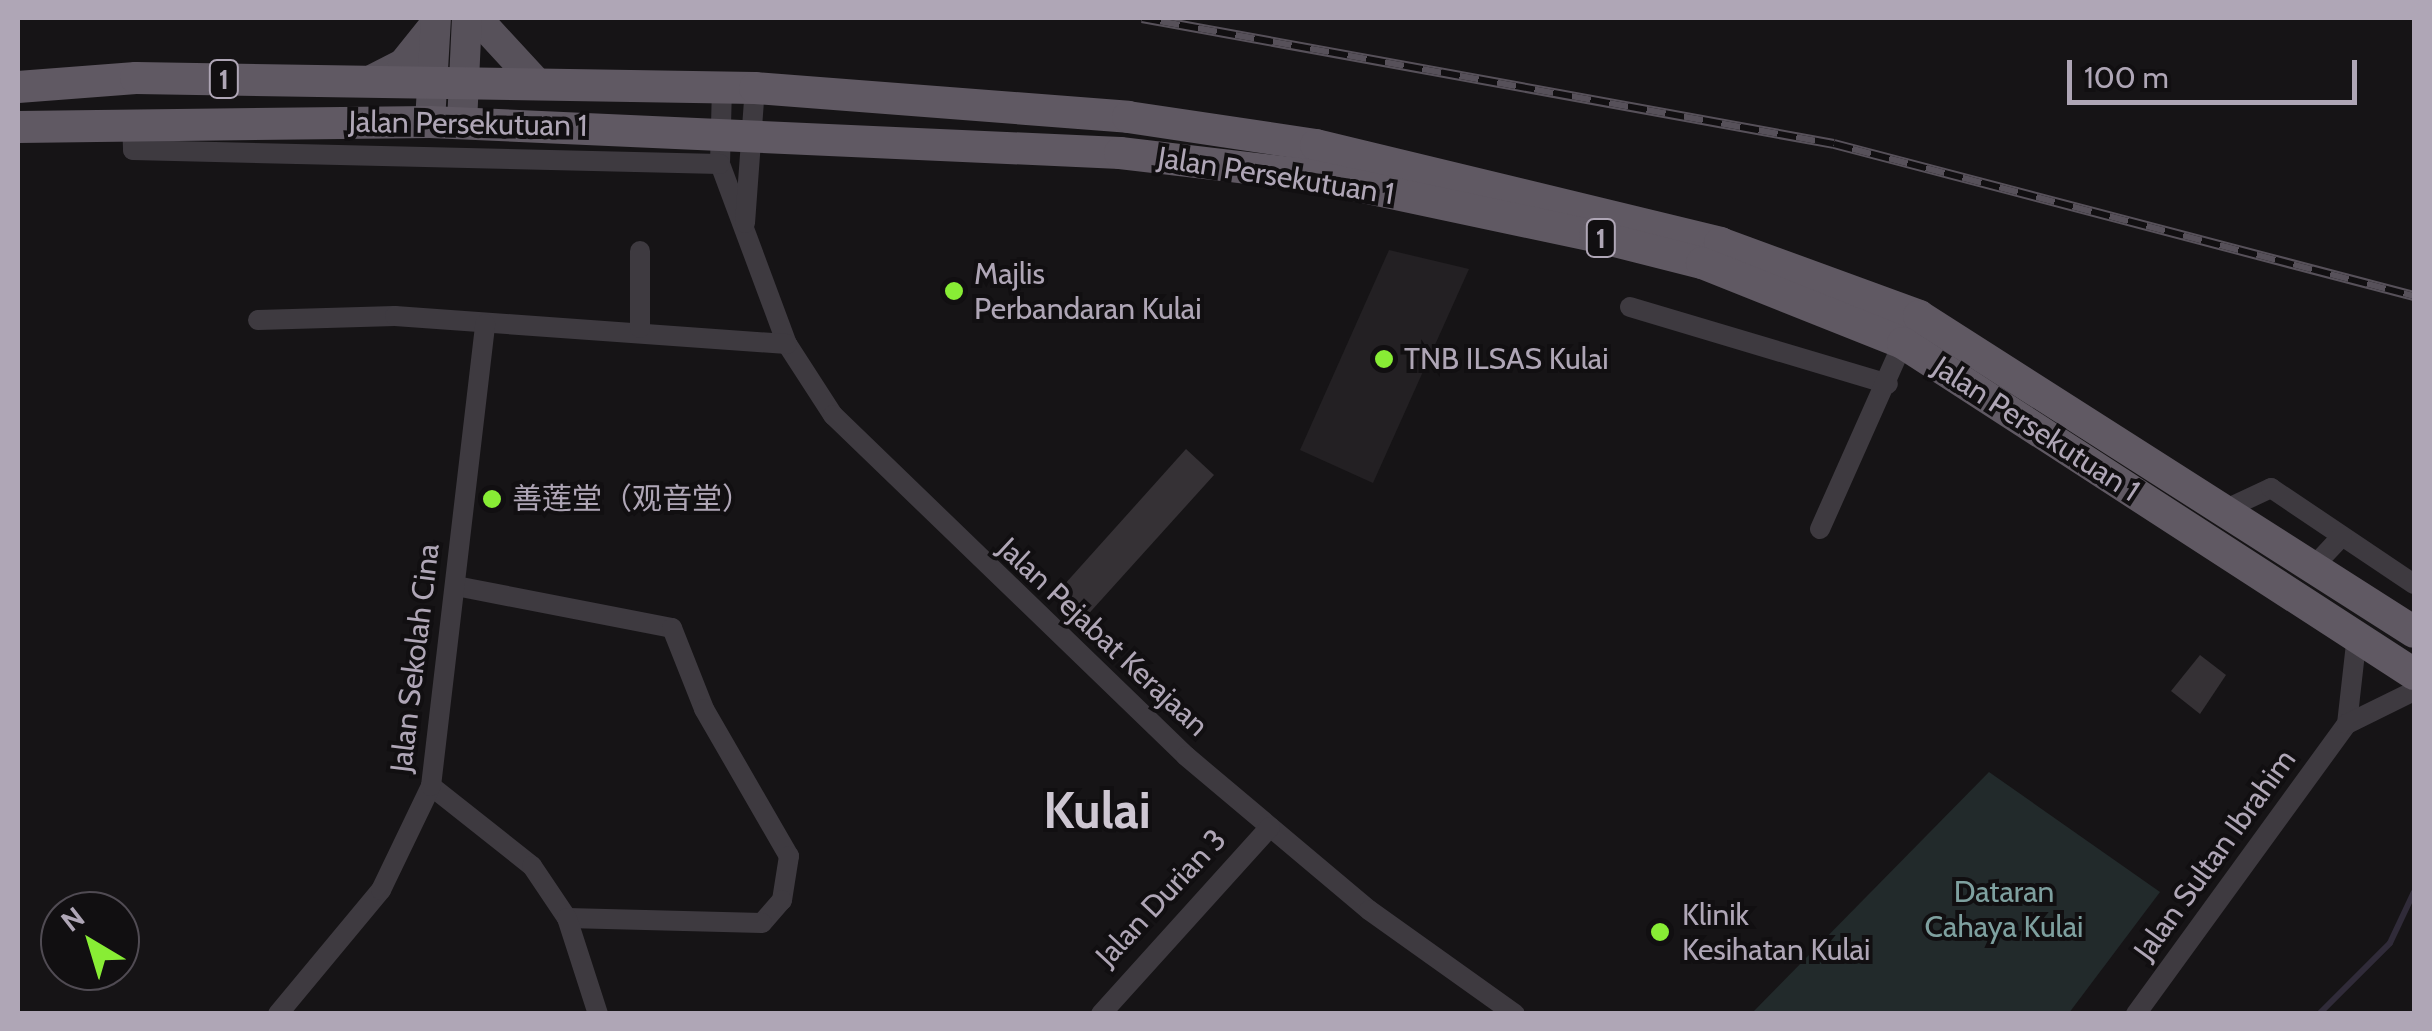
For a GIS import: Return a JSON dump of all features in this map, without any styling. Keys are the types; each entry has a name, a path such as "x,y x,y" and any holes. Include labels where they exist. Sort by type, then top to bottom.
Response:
{"highway":[{"name":"Jalan Persekutuan 1","path":"18,88 373,80 755,88 1128,117 1316,145 1720,243 1918,316 2414,632"},
{"name":"Jalan Persekutuan 1","path":"18,128 132,135 446,122 733,130 1308,174 1702,263 1903,343 2414,674"}],"main road":[{"path":"447,81 467,18"},
{"path":"477,18 537,83"},
{"path":"435,21 447,81 446,122"},
{"path":"373,80 404,64 435,21"}],"street":[{"path":"722,87 733,130"},
{"path":"733,130 755,88"},
{"name":"Jalan Pejabat Kerajaan","path":"733,130 720,164 787,344 833,415 897,485 1270,828 1515,1014"},
{"name":"Jalan Pejabat Kerajaan","path":"733,130 751,164 745,225"},
{"path":"132,135 720,164"},
{"path":"640,251 640,328"},
{"path":"1630,307 1888,384"},
{"path":"258,320 640,328 787,344"},
{"name":"Jalan Sekolah Cina","path":"278,1014 381,890 432,786 485,324"},
{"path":"1820,528 1888,384 1903,343"},
{"path":"2224,510 2271,488 2414,584"},
{"path":"2313,567 2342,536"},
{"path":"456,586 672,628 704,709 789,856 782,900 762,923 567,918"},
{"name":"Jalan Sultan Ibrahim","path":"2344,728 2357,635"},
{"name":"Jalan Sultan Ibrahim","path":"2136,1014 2344,728 2414,691"},
{"path":"432,786 520,856 567,918 598,1014"},
{"name":"Jalan Durian 3","path":"1100,1014 1270,828"}],"shaded area":[{"name":"TNB ILSAS Kulai","path":"1389,250 1469,269 1373,483 1300,450"}],"green space":[{"name":"Dataran Cahaya Kulai","path":"1989,772 2160,892 2069,1013 1752,1013"}],"building":[{"path":"1186,449 1214,475 1083,620 1055,595"},
{"path":"2200,655 2226,675 2200,714 2171,691"}],"waterway":[{"path":"2319,1014 2390,943 2414,892"}],"railway":[{"path":"1142,18 1834,144 2414,296"}],"place":[{"name":"Majlis Perbandaran Kulai","path":"954,291"},
{"name":"TNB ILSAS Kulai","path":"1384,359"},
{"name":"善莲堂（观音堂）","path":"492,499"},
{"name":"Klinik Kesihatan Kulai","path":"1660,932"}],"district":[{"name":"Kulai","path":"1097,811"}]}
